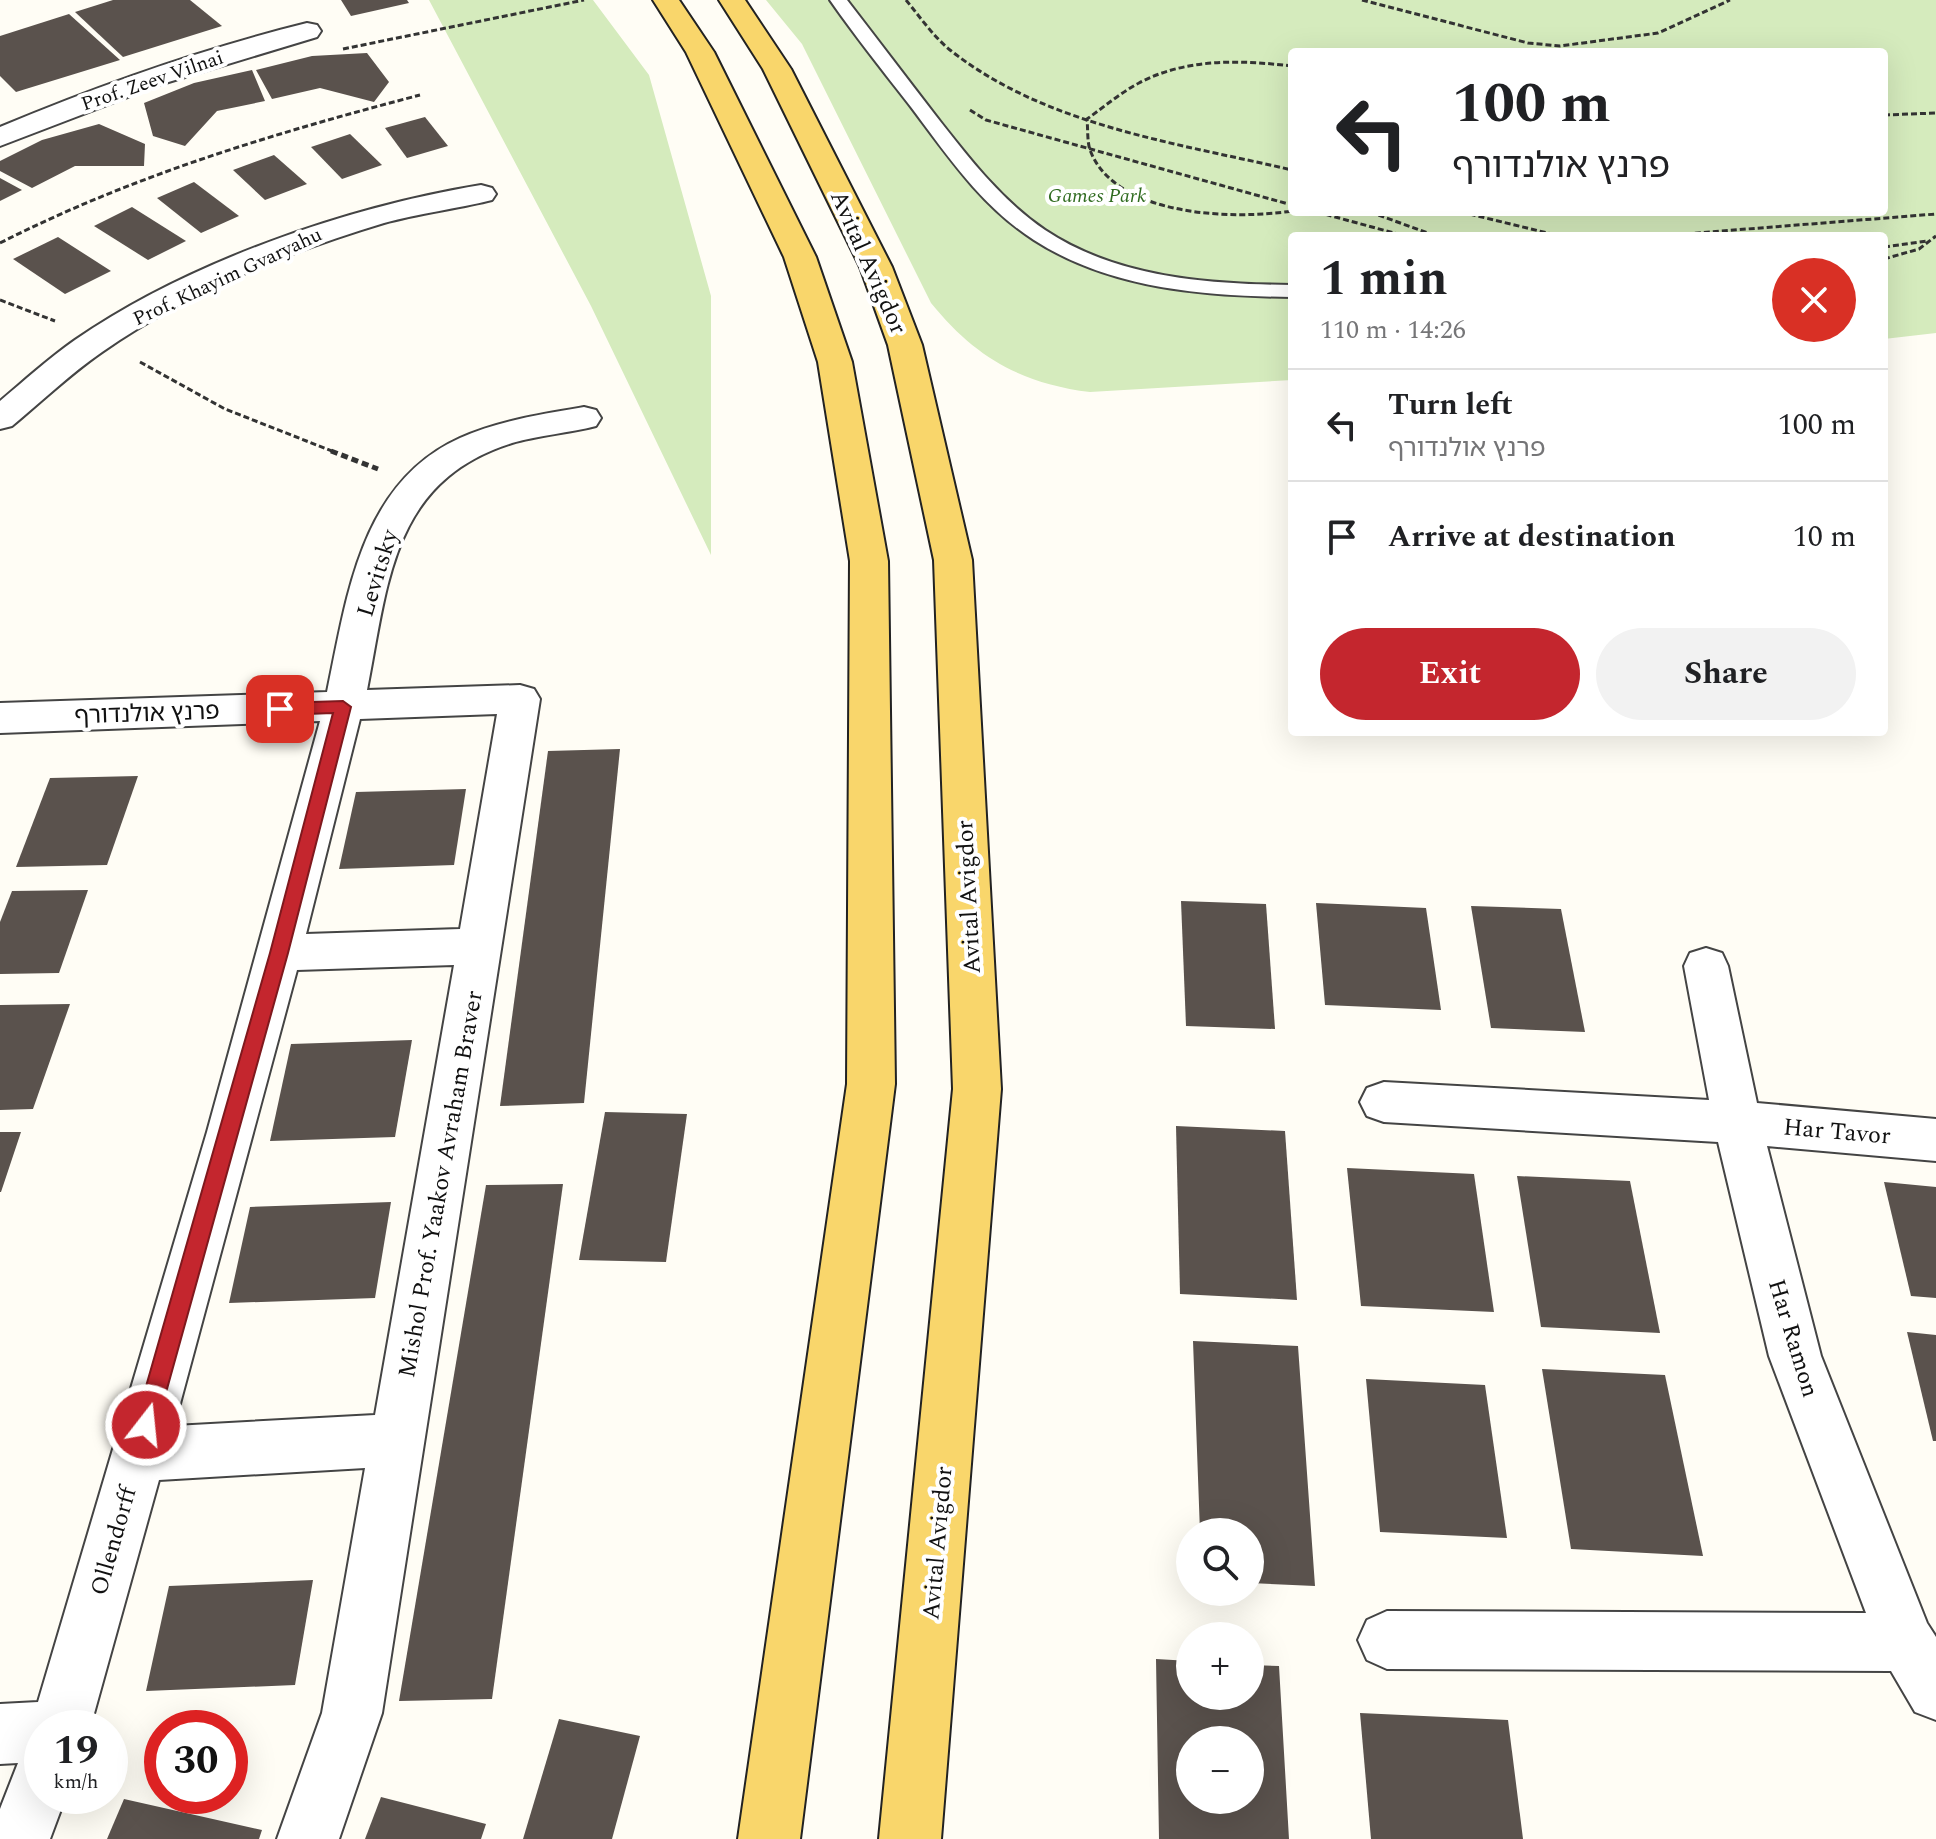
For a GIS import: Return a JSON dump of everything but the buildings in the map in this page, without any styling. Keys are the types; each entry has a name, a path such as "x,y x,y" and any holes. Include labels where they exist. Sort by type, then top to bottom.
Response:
{"main road":[{"path":"666,0 700,52 800,257 835,362 869,561 871,1084 769,1839"},
{"name":"Avital Avigdor","path":"732,0 777,69 876,267 905,345 953,560 977,1089 910,1839"}],"street":[{"name":"Prof. Zeev Vilnai","path":"0,137 138,85 263,42 307,31"},
{"name":"Prof. Khayim Gvaryahu","path":"0,418 98,339 158,304 253,260 344,223 416,203 481,194"},
{"name":"Levitsky","path":"343,707 369,590 391,523 418,484 457,450 520,429 584,418"},
{"name":"Mishol Prof. Yaakov Avraham Braver","path":"308,1839 352,1713 520,699 343,707"},
{"name":"פרנץ אולנדורף","path":"0,718 343,707"},
{"name":"Ollendorff","path":"65,1710 279,953 343,707"},
{"path":"279,953 480,946"},
{"name":"Har Ramon","path":"1706,966 1737,1122 1795,1356 1906,1642 1936,1691"},
{"name":"Har Tavor","path":"1384,1102 1737,1122 1936,1140"},
{"path":"138,1455 397,1440"},
{"path":"1387,1640 1906,1642"},
{"path":"0,1734 24,1733"},
{"path":"19,1839 28,1814"}],"lane":[{"path":"838,0 981,186 1012,215 1046,239 1083,258 1163,282 1205,288 1288,291"}],"path":[{"path":"307,31 328,52 584,0"},
{"path":"906,0 947,48 996,81 1087,119 1288,169"},
{"path":"1362,0 1528,43 1560,46 1658,33 1730,0"},
{"path":"1288,66 1237,61 1198,63 1166,72 1139,83 1087,119 1085,137 1109,174 1132,191 1161,205 1195,214 1232,218 1288,211"},
{"path":"0,243 38,223 172,166 275,132 420,95"},
{"path":"962,105 986,120 1288,204"},
{"path":"1888,115 1936,113"},
{"path":"1709,232 1936,214"},
{"path":"1332,216 1390,232"},
{"path":"1381,216 1425,232"},
{"path":"1478,216 1544,232"},
{"path":"1888,258 1919,249 1936,238"},
{"path":"1888,246 1930,241"},
{"path":"0,300 98,339 225,409 418,484"}],"green space":[{"path":"429,0 593,0 649,75 711,296 711,555 591,306"},
{"name":"Games Park","path":"766,0 1936,0 1936,333 1888,339 1888,232 1288,232 1288,380 1090,392 1065,388 1021,374 982,353 931,303 802,44"}],"route":[{"path":"146,1425 279,953 343,707 280,709"}]}
